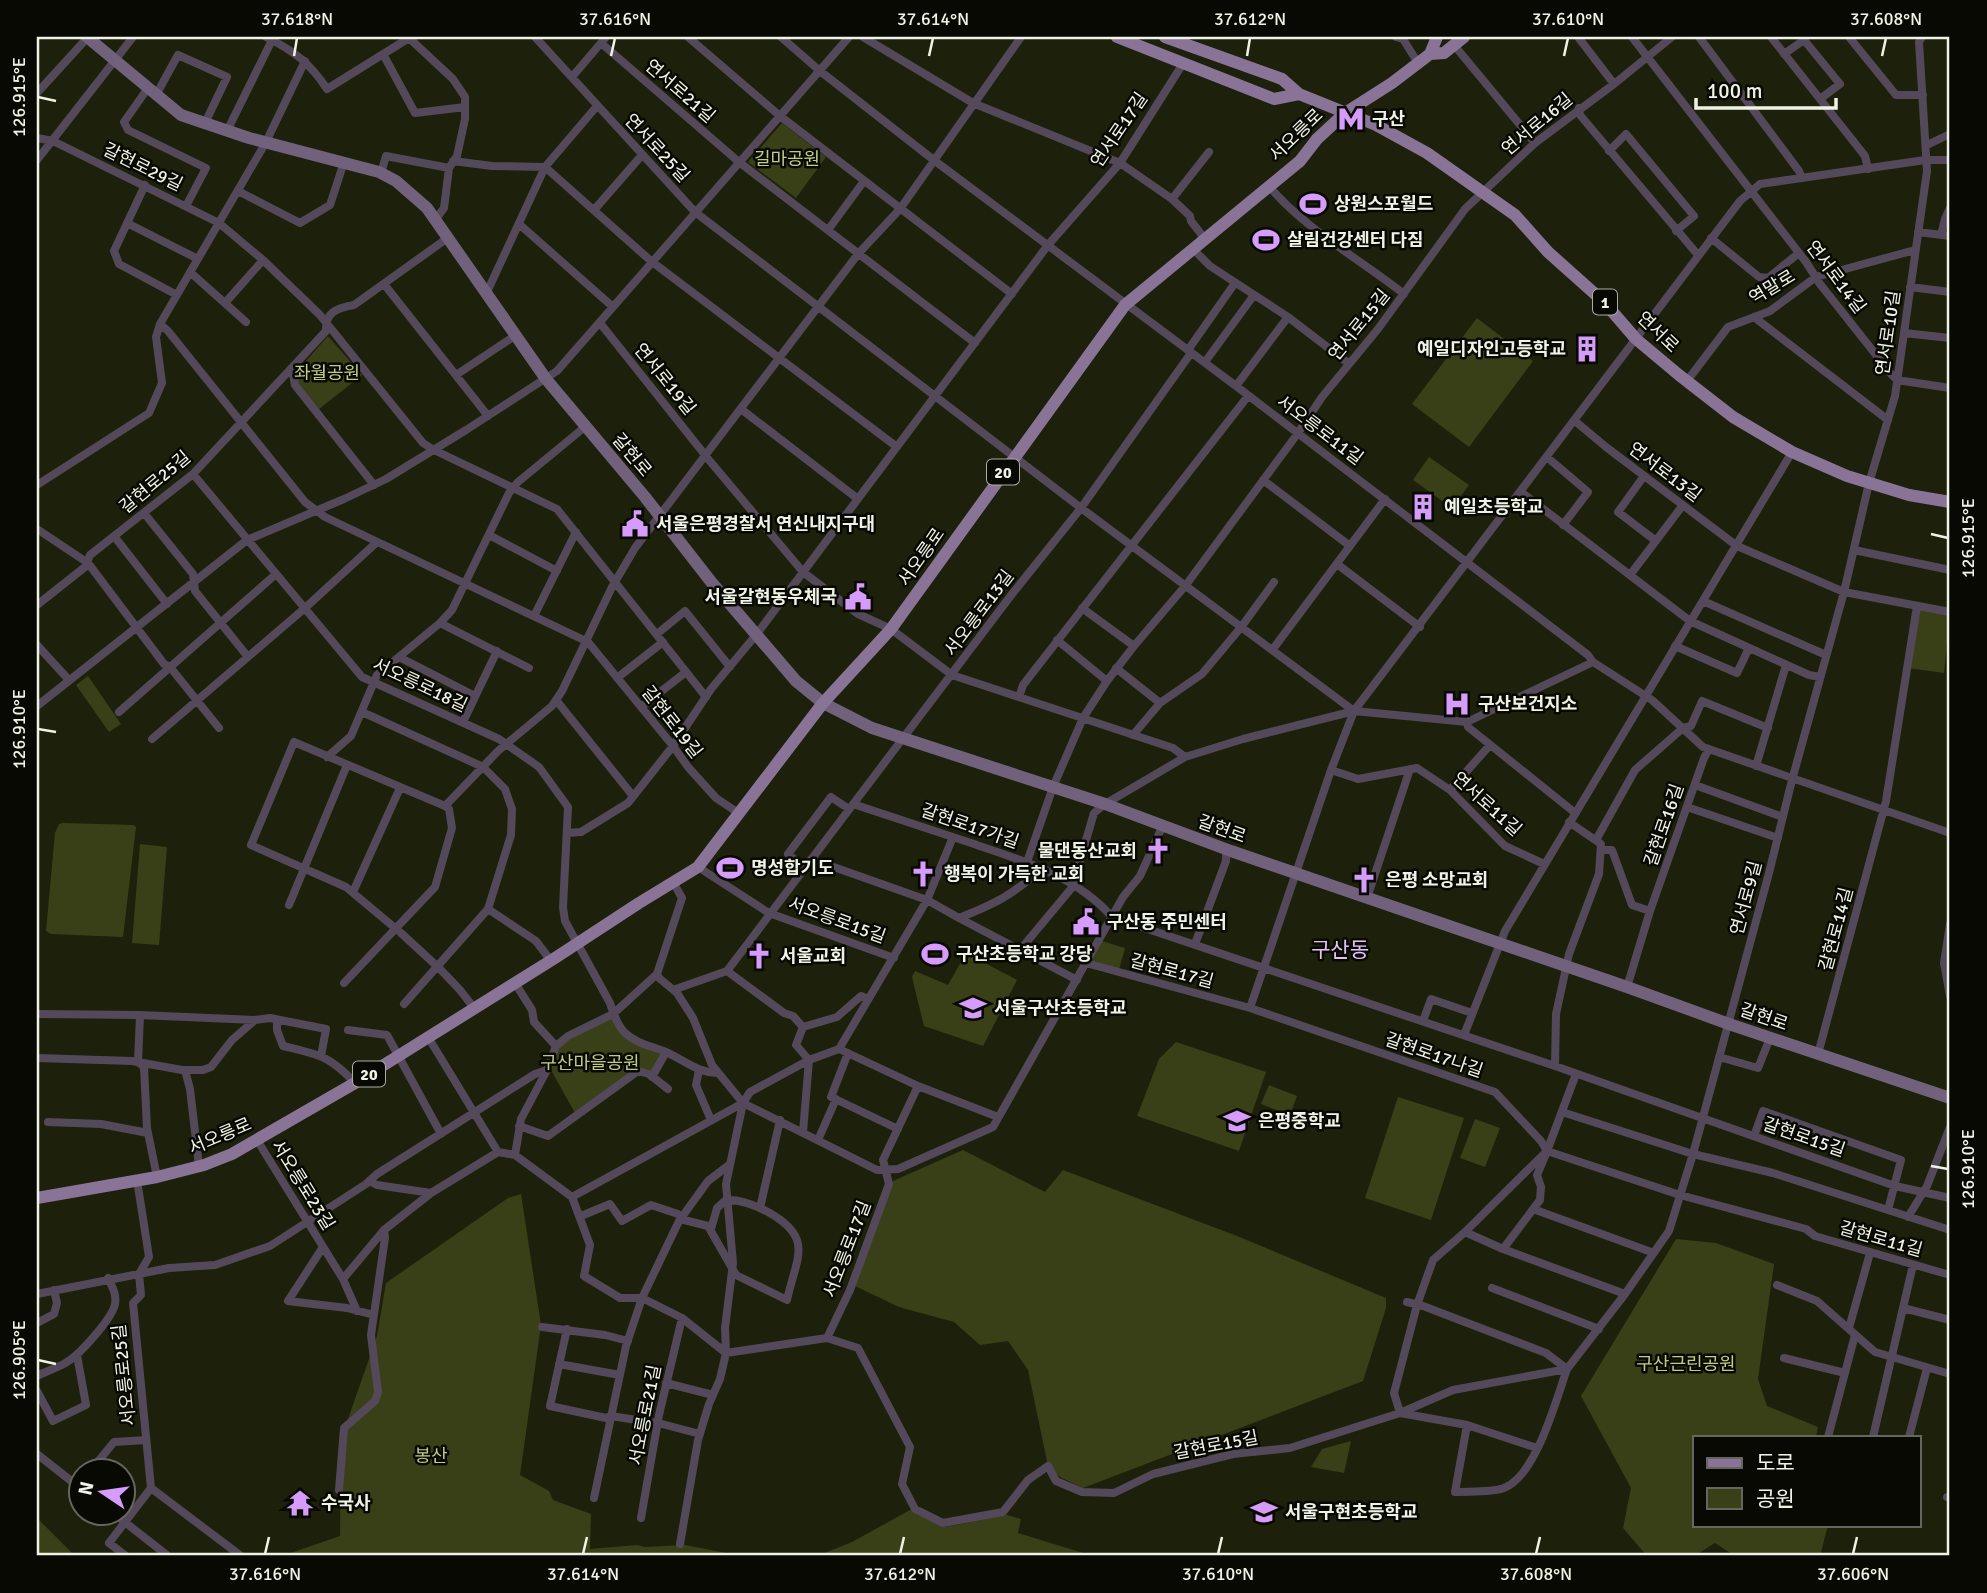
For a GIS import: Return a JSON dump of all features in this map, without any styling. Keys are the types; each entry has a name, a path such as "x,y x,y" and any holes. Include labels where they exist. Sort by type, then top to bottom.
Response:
{"main road":[{"name":"갈현로","path":"88,37 181,115 227,131 382,173 397,181 427,208 546,379 756,635 796,681 823,703 872,728 1105,804 1226,849 1950,1098"},
{"name":"연서로","path":"1117,37 1274,99 1299,94"},
{"name":"연서로","path":"1165,37 1192,41 1282,79 1299,94 1376,125 1427,153 1515,215 1548,251 1605,302 1636,339 1732,417 1792,452 1847,476 1909,495 1950,502"},
{"path":"1430,54 1437,37"},
{"name":"서오릉로","path":"37,1198 157,1177 232,1154 355,1083 698,867 823,703 891,629 1125,304 1300,161 1317,139 1345,113 1392,83 1430,54 1444,53 1459,41"}],"street":[{"name":"갈현로","path":"37,93 88,37"},
{"path":"37,160 133,37"},
{"path":"227,131 269,38 305,61 327,89 409,37 453,79 465,97 465,118 457,156 451,164 443,208 436,219"},
{"path":"487,292 545,167 597,106 535,37"},
{"path":"688,37 780,116 1012,294"},
{"path":"781,37 935,161 1048,245"},
{"path":"37,706 247,540 374,485 557,371 849,37"},
{"path":"863,37 973,103 1120,163 1172,199 1190,216 1205,239"},
{"path":"445,806 506,744 552,706 588,642 616,581 635,548 858,254 900,209 1021,37"},
{"path":"1396,37 1403,39 1418,63"},
{"path":"1578,37 1614,85"},
{"path":"1632,37 1751,192"},
{"name":"연서로16길","path":"1482,191 1535,143 1579,108 1614,85 1672,37"},
{"path":"1699,37 1802,178"},
{"path":"1771,37 1865,156 1868,169"},
{"path":"1849,37 1896,95 1923,95"},
{"name":"연서로10길","path":"1869,483 1898,380 1927,172 1919,42 1923,37"},
{"path":"572,77 604,40"},
{"name":"연서로21길","path":"604,40 739,162 828,230"},
{"path":"1784,54 1804,40 1840,84 1820,99"},
{"name":"서오릉로","path":"1459,41 1535,143"},
{"path":"383,54 415,113 465,107"},
{"path":"186,206 206,168 128,130 124,122 152,92 178,55 227,76 205,123"},
{"path":"37,485 149,413 162,383 156,337 160,324 266,142 305,61"},
{"name":"연서로17길","path":"756,635 1048,245 1120,163 1184,62"},
{"name":"연서로25길","path":"597,106 695,212"},
{"path":"1579,108 1580,116 1698,256"},
{"path":"1609,151 1626,134 1694,216 1675,231"},
{"path":"1927,145 1950,134"},
{"name":"갈현로29길","path":"37,138 52,141 219,223 263,260"},
{"path":"1172,199 1209,152"},
{"path":"594,210 642,155"},
{"path":"382,173 386,156 451,164 545,167 651,261 897,447"},
{"path":"1250,1008 1331,770 1354,711 1740,201 1760,184 1925,160 1950,160"},
{"path":"238,191 300,223 330,205 344,162"},
{"path":"864,181 828,230 975,344"},
{"path":"145,185 114,251 119,264 177,295"},
{"name":"서오릉로","path":"1268,185 1294,213 1335,246 1369,266 1404,294"},
{"name":"연서로15길","path":"1053,787 1083,718 1116,668 1186,585 1348,363 1404,294 1465,209 1482,191"},
{"name":"연서로14길","path":"1751,192 1898,380"},
{"path":"1918,232 1946,235 1945,219 1950,208"},
{"path":"695,212 1082,508 1354,711"},
{"path":"127,223 198,259"},
{"path":"519,224 613,307"},
{"name":"갈현로25길","path":"37,605 88,563 90,555 192,474 326,331 329,314 341,307 355,305 449,237"},
{"path":"1711,238 1759,277 1768,278 1799,253"},
{"name":"서오릉로11길","path":"1048,245 1468,562"},
{"path":"1193,249 1210,266 1288,317 1348,363"},
{"path":"1816,277 1915,250"},
{"path":"225,303 263,260 326,322 423,443 557,509 706,697"},
{"path":"190,272 246,322"},
{"name":"역말로","path":"1687,381 1728,327 1770,311 1816,277"},
{"path":"384,284 488,416"},
{"name":"서오릉로13길","path":"903,738 1012,594 1082,508 1235,284"},
{"path":"1910,287 1950,292"},
{"path":"1205,362 1254,295"},
{"path":"1236,386 1288,317"},
{"name":"연서로10길","path":"1754,317 1888,420"},
{"name":"연서로19길","path":"600,323 705,455"},
{"path":"160,324 242,422"},
{"path":"1904,333 1950,338"},
{"path":"456,375 516,335"},
{"path":"292,368 295,385 374,485"},
{"path":"1898,380 1950,388"},
{"path":"1019,697 1023,685 1057,640 1248,396"},
{"path":"741,410 858,499"},
{"name":"연서로13길","path":"1575,421 1737,546"},
{"name":"갈현로19길","path":"242,422 305,502 317,510 377,542 588,642 688,767 716,798 740,814"},
{"path":"327,757 351,736 377,675 440,624 452,610 513,488 586,426"},
{"path":"1464,1035 1499,943 1574,813 1792,452"},
{"path":"705,455 803,572 858,614 891,629 952,675 1173,748 1185,757"},
{"path":"1548,458 1588,492 1563,525"},
{"name":"서오릉로18길","path":"192,474 362,677 492,735 539,767 568,807 562,908 576,944"},
{"path":"1644,476 1618,512 1656,541"},
{"path":"1263,480 1350,546"},
{"name":"연서로9길","path":"1729,1024 1844,592 1869,483"},
{"path":"1521,492 1690,621 1786,665 1820,677"},
{"path":"1273,649 1385,499"},
{"path":"1630,575 1683,505"},
{"path":"144,513 192,574 195,591 248,657"},
{"path":"37,529 88,563 164,664 170,667 219,728"},
{"path":"534,616 576,532"},
{"path":"489,535 557,570"},
{"path":"114,536 167,604"},
{"path":"152,739 305,608 377,542"},
{"path":"1737,546 1844,592 1950,611"},
{"path":"1854,550 1950,570"},
{"path":"1468,562 1588,655 1593,662 1652,700 1703,747 1950,833"},
{"path":"1337,564 1420,627"},
{"path":"119,712 276,574"},
{"path":"1133,735 1160,703 1202,674 1274,582"},
{"path":"1703,601 1826,655"},
{"name":"갈현로14길","path":"1818,1054 1884,811 1917,606"},
{"path":"1082,608 1134,646"},
{"path":"657,634 685,611 730,667"},
{"path":"440,624 529,668"},
{"path":"567,833 581,832 628,803 673,746 706,697 756,635"},
{"path":"1057,640 1107,681"},
{"path":"617,678 663,642"},
{"path":"37,645 68,679"},
{"path":"1675,646 1737,673 1749,648"},
{"path":"463,722 497,651"},
{"path":"399,657 475,696"},
{"path":"1020,950 1075,884 1094,813 1185,757 1354,711 1467,722 1593,662"},
{"path":"1756,766 1786,665"},
{"path":"1116,668 1160,703"},
{"path":"641,707 686,672"},
{"path":"556,700 633,796"},
{"path":"1596,840 1635,770 1683,728 1691,726 1702,701 1768,728"},
{"path":"362,712 483,766 505,789 512,809 511,835 488,909 404,1004"},
{"path":"1467,722 1468,727 1574,813"},
{"path":"903,738 811,859 927,900 1077,981"},
{"path":"344,982 397,929 435,887 452,828 449,809 294,742 251,845 353,892 397,929 437,967 474,1008"},
{"path":"1450,790 1490,744"},
{"name":"갈현로16길","path":"1627,987 1650,911 1709,749"},
{"path":"289,905 347,765"},
{"name":"연서로11길","path":"1410,769 1417,768 1450,790 1505,846 1544,864"},
{"path":"1331,770 1358,779 1410,769 1367,898"},
{"path":"1695,785 1783,817"},
{"path":"1027,862 1053,787"},
{"path":"353,892 400,788"},
{"path":"804,867 788,854 831,797 851,806"},
{"name":"갈현로17가길","path":"851,806 1043,868 1075,884 1112,917"},
{"path":"1687,807 1778,838"},
{"path":"1555,1066 1556,1014 1569,954 1599,874 1601,850 1601,844 1569,822"},
{"path":"657,974 673,990 693,1018 712,1065 743,1103 877,1170 898,1170 993,1127 1123,897 1140,876 1163,825"},
{"name":"서오릉로15길","path":"843,1051 868,999 927,900 953,837"},
{"path":"1195,944 1226,861 1226,849"},
{"name":"갈현로16길","path":"1601,850 1612,850 1632,905 1650,911"},
{"name":"서오릉로15길","path":"727,971 811,859"},
{"name":"서오릉로15길","path":"698,867 769,913 894,958"},
{"path":"958,918 994,905 1014,893 1043,868"},
{"path":"515,1155 521,1119 547,1070 556,1046 568,1036 613,1014 657,974 682,898 673,882"},
{"path":"488,909 536,941 551,961"},
{"name":"갈현로17나길","path":"1112,917 1703,1118"},
{"path":"1950,924 1947,963 1950,996"},
{"path":"576,944 624,1032 645,1045 666,1052 699,1070 717,1073"},
{"name":"갈현로17길","path":"1086,963 1250,1008"},
{"path":"673,990 727,971 784,1013 793,1016 803,1027 796,1045 809,1060 803,1132"},
{"path":"515,983 532,1010 534,1022 556,1046"},
{"name":"서오릉로15길","path":"803,1027 837,1017 861,996 868,999"},
{"name":"갈현로17나길","path":"1423,1021 1431,999 1472,1013"},
{"name":"갈현로17나길","path":"1250,1008 1494,1093 1541,1140 1548,1151"},
{"path":"37,1014 277,1020 327,1029 321,1056"},
{"path":"138,1062 140,1015"},
{"path":"37,1058 138,1062 185,1070 203,1070 211,1067 232,1040 255,1020"},
{"path":"277,1020 277,1030 283,1046 321,1056 338,1064 355,1083"},
{"path":"1467,1425 1455,1492 1502,1489 1517,1482 1537,1448 1567,1369 1669,1231 1729,1024"},
{"path":"348,1030 387,1035 441,1134"},
{"path":"428,1037 498,1152"},
{"path":"1719,1057 1758,1069 1770,1038"},
{"path":"680,1544 700,1434 720,1380 726,1353 724,1328 732,1266 726,1200 729,1165 743,1103 750,1092 809,1060 843,1051 918,1086 998,1118"},
{"path":"843,1051 831,1097 898,1129"},
{"path":"652,1077 666,1052"},
{"path":"138,1062 144,1067 148,1133 157,1177"},
{"path":"185,1070 190,1089 199,1166"},
{"path":"37,1294 169,1268 215,1265 270,1246 474,1112 535,1074 547,1070"},
{"path":"699,1070 696,1085 711,1120"},
{"path":"519,1126 548,1136 638,1071 668,1089"},
{"path":"1503,1249 1539,1200 1541,1187 1537,1175 1576,1074"},
{"name":"서오릉로17길","path":"827,1338 850,1290 889,1184 883,1160 918,1086"},
{"path":"818,1140 836,1099"},
{"path":"572,1197 743,1103"},
{"name":"갈현로15길","path":"1754,1136 1762,1111 1901,1160 1895,1186"},
{"path":"1562,1112 1693,1154"},
{"name":"갈현로15길","path":"1703,1118 1895,1186 1950,1198"},
{"path":"760,1208 780,1120"},
{"path":"48,1122 101,1124 148,1133"},
{"path":"1909,1217 1921,1192 1927,1186 1950,1127"},
{"name":"서오릉로23길","path":"257,1140 343,1279 357,1311"},
{"path":"1548,1151 1680,1195"},
{"path":"1537,1448 1467,1425 1401,1413 1394,1393 1433,1260 1548,1151"},
{"path":"343,1279 384,1230 431,1193 498,1152 515,1155 572,1197 590,1245 584,1276 620,1298 642,1298 682,1318 726,1353 827,1338"},
{"name":"갈현로11길","path":"1693,1154 1773,1173 1950,1230"},
{"path":"594,1498 628,1341 642,1298 681,1217 708,1181 729,1165"},
{"name":"서오릉로25길","path":"137,1180 149,1257 139,1275 141,1295 133,1303 151,1488"},
{"path":"369,1181 377,1185 431,1193"},
{"path":"1888,1210 1895,1186"},
{"name":"갈현로11길","path":"1680,1195 1805,1229 1815,1236 1950,1275"},
{"path":"581,1216 610,1204 622,1221 651,1205 678,1213 684,1220 708,1226 736,1275 787,1300 799,1254 798,1238 783,1220 760,1208 726,1200"},
{"path":"710,1229 717,1208 726,1200"},
{"path":"1533,1209 1654,1253"},
{"path":"339,1490 344,1428 375,1401 378,1392 371,1335 384,1230"},
{"path":"1465,1232 1503,1249 1625,1293"},
{"name":"서오릉로23길","path":"323,1247 288,1301 374,1315"},
{"path":"1828,1436 1845,1373 1870,1253"},
{"path":"1872,1436 1913,1265"},
{"path":"37,1376 67,1363 85,1349 115,1305 115,1290 108,1278"},
{"path":"1777,1285 1817,1301 1875,1352 1950,1374"},
{"path":"1492,1288 1598,1329"},
{"path":"37,1323 54,1314 57,1303 54,1290"},
{"path":"1407,1302 1546,1353 1567,1369"},
{"path":"1903,1308 1950,1320"},
{"name":"서오릉로21길","path":"642,1518 666,1383 682,1318"},
{"path":"542,1327 628,1341"},
{"path":"567,1329 550,1406 606,1418 611,1416 659,1423 700,1434"},
{"name":"갈현로15길","path":"827,1338 858,1348 910,1447 902,1484 915,1509 943,1523 1003,1512 1028,1480 1048,1466 1056,1481 1082,1492 1114,1493 1153,1474 1233,1454 1290,1448 1401,1413 1453,1390 1567,1369"},
{"path":"37,1391 53,1421 86,1405 77,1354"},
{"path":"1784,1358 1845,1373"},
{"path":"559,1364 620,1375"},
{"path":"1909,1436 1927,1368"},
{"path":"666,1383 713,1395"},
{"path":"103,1456 114,1442 146,1440"},
{"path":"37,1454 66,1476"},
{"path":"136,1507 151,1488 242,1556"},
{"path":"121,1526 109,1543 126,1556"},
{"path":"129,1526 169,1556"}],"green space":[{"name":"길마공원","path":"782,123 826,157 796,198 748,162"},
{"path":"1477,318 1533,361 1469,447 1412,404"},
{"name":"좌월공원","path":"328,336 362,375 319,409 298,383 298,370"},
{"path":"1429,457 1469,485 1452,508 1413,480"},
{"path":"1918,607 1950,612 1944,673 1908,668"},
{"path":"88,676 121,724 109,732 76,685"},
{"path":"59,824 136,827 123,937 51,934 46,931 55,833"},
{"path":"140,844 167,847 159,945 132,943"},
{"path":"1102,941 1125,948 1119,970 1090,962"},
{"path":"966,953 1017,980 983,1046 924,1026 912,977 915,971 948,985"},
{"name":"구산마을공원","path":"613,1017 624,1032 661,1054 651,1073 637,1068 575,1113 551,1070 559,1047 568,1039"},
{"path":"1176,1042 1266,1072 1239,1151 1137,1116 1159,1059"},
{"path":"1269,1085 1297,1096 1290,1115 1261,1104"},
{"path":"1398,1097 1464,1118 1431,1220 1365,1198"},
{"path":"1475,1119 1500,1128 1485,1167 1460,1158"},
{"path":"963,1150 1045,1192 1063,1170 1237,1236 1386,1298 1386,1308 1363,1381 1083,1488 1060,1477 1048,1466 1028,1370 1008,1341 980,1345 954,1322 899,1307 855,1286 893,1181"},
{"name":"봉산","path":"521,1194 541,1325 520,1475 549,1491 553,1500 591,1514 590,1549 685,1545 742,1556 282,1556 340,1536 341,1439 377,1336 386,1283 508,1198"},
{"name":"구산근린공원","path":"1676,1239 1716,1243 1774,1264 1758,1379 1767,1406 1818,1427 1816,1436 1693,1436 1693,1526 1828,1526 1820,1556 1735,1556 1715,1543 1694,1556 1647,1556 1623,1528 1631,1488 1581,1396"},
{"path":"1351,1441 1344,1473 1311,1467 1322,1449"},
{"path":"910,1510 945,1527 1007,1515 1021,1519 1018,1533 1093,1556 817,1556 852,1542"},
{"path":"38,1519 75,1556 37,1556"}],"place":[{"name":"구산","path":"1351,119"},
{"name":"상원스포월드","path":"1313,204"},
{"name":"살림건강센터 다짐","path":"1266,240"},
{"name":"예일디자인고등학교","path":"1587,349"},
{"name":"예일초등학교","path":"1423,507"},
{"name":"서울은평경찰서 연신내지구대","path":"635,524"},
{"name":"서울갈현동우체국","path":"858,597"},
{"name":"구산보건지소","path":"1457,704"},
{"name":"물댄동산교회","path":"1158,851"},
{"name":"명성합기도","path":"730,868"},
{"name":"행복이 가득한 교회","path":"923,874"},
{"name":"은평 소망교회","path":"1364,880"},
{"name":"구산동 주민센터","path":"1086,922"},
{"name":"구산초등학교 강당","path":"935,954"},
{"name":"서울교회","path":"759,956"},
{"name":"서울구산초등학교","path":"973,1008"},
{"name":"은평중학교","path":"1237,1121"},
{"name":"수국사","path":"300,1503"},
{"name":"서울구현초등학교","path":"1264,1512"}],"district":[{"name":"구산동","path":"1340,950"}]}
